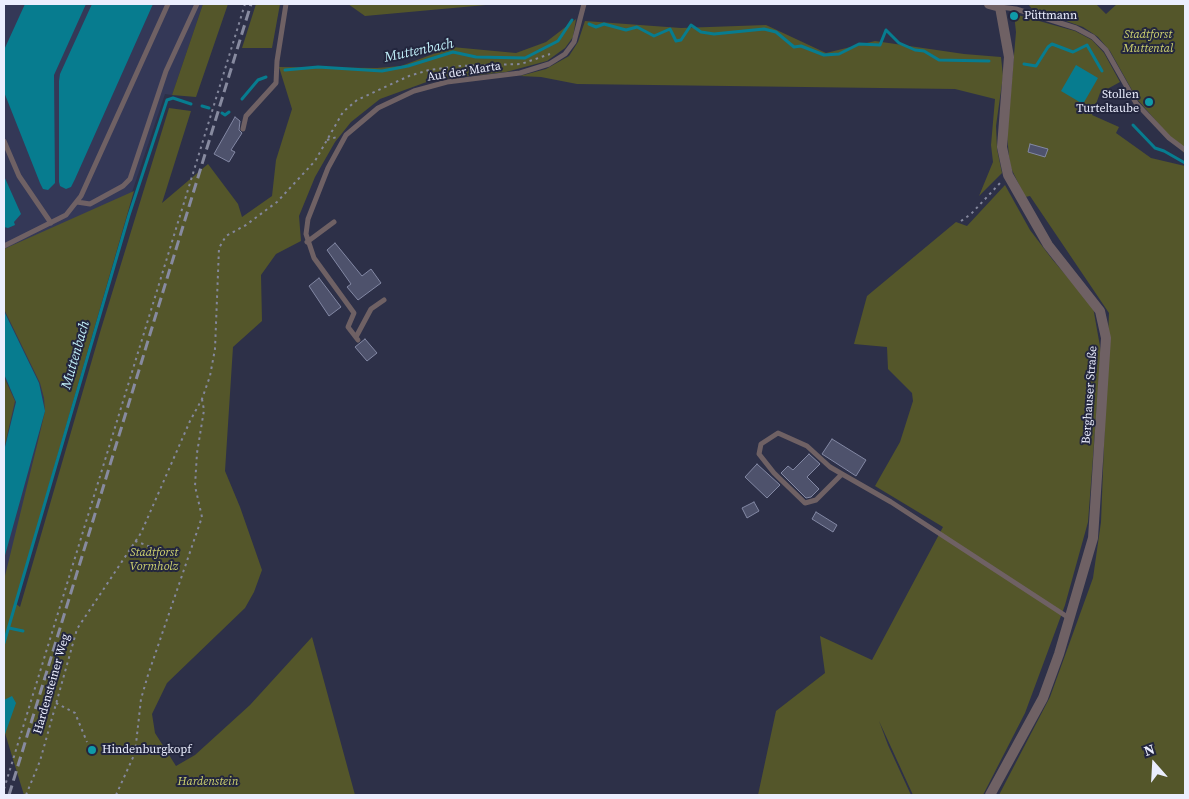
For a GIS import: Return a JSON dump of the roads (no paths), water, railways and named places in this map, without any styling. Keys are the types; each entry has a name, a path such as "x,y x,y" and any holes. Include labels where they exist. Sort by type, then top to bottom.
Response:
{"street":[{"path":"990,4 1000,7"},
{"name":"Berghauser Straße","path":"990,795 1043,698 1094,538 1106,338 1105,323 1092,298 1048,245 1008,175 1002,147 1009,57 1000,7"}],"lane":[{"path":"4,246 66,216 77,202 168,4"},
{"path":"77,202 90,204 123,186 130,179 166,71 197,4"},
{"path":"243,129 246,116 276,83 277,61 286,4"},
{"name":"Auf der Marta","path":"307,242 308,219 328,168 346,134 360,121 387,103 429,86 520,73 549,64 564,54 574,42 584,4"},
{"path":"1000,7 1016,9 1076,28 1093,37 1106,50 1142,109 1169,138 1185,150"},
{"path":"4,141 19,176 51,223"},
{"path":"334,222 307,242 314,258 354,313 348,327 357,338 371,309 384,300"},
{"path":"842,474 816,500 805,503 774,473 759,454 761,444 778,434 807,446 830,467 900,507 1070,618"}],"waterway":[{"name":"Muttenbach","path":"285,70 318,67 382,71 408,66 453,52 476,57 525,58 558,41 572,20"},
{"name":"Muttenbach","path":"589,24 596,27 604,24 626,30 637,27 654,36 670,29 676,41 681,40 691,25 701,32 714,34 764,29 776,32 794,47 801,46 824,55 839,54 859,44 880,45 886,30 899,43 915,50 924,51 939,60 989,61"},
{"name":"Muttenbach","path":"1024,64 1036,66 1052,44 1073,52 1087,45 1102,71"},
{"name":"Muttenbach","path":"242,99 258,80 266,77"},
{"name":"Muttenbach","path":"4,643 129,215 167,100 173,98 191,104"},
{"name":"Muttenbach","path":"202,106 209,108"},
{"name":"Muttenbach","path":"222,113 225,115 229,112"},
{"name":"Muttenbach","path":"1133,125 1155,148 1185,163"},
{"path":"9,628 23,631"}],"railway":[{"path":"9,795 251,4"}],"place":[{"name":"Püttmann","path":"1014,16"},
{"name":"Stollen Turteltaube","path":"1149,102"},
{"name":"Hindenburgkopf","path":"92,750"}],"park label":[{"name":"Stadtforst Muttental","path":"1148,42"},
{"name":"Stadtforst Vormholz","path":"154,560"},
{"name":"Hardenstein","path":"208,782"}]}
